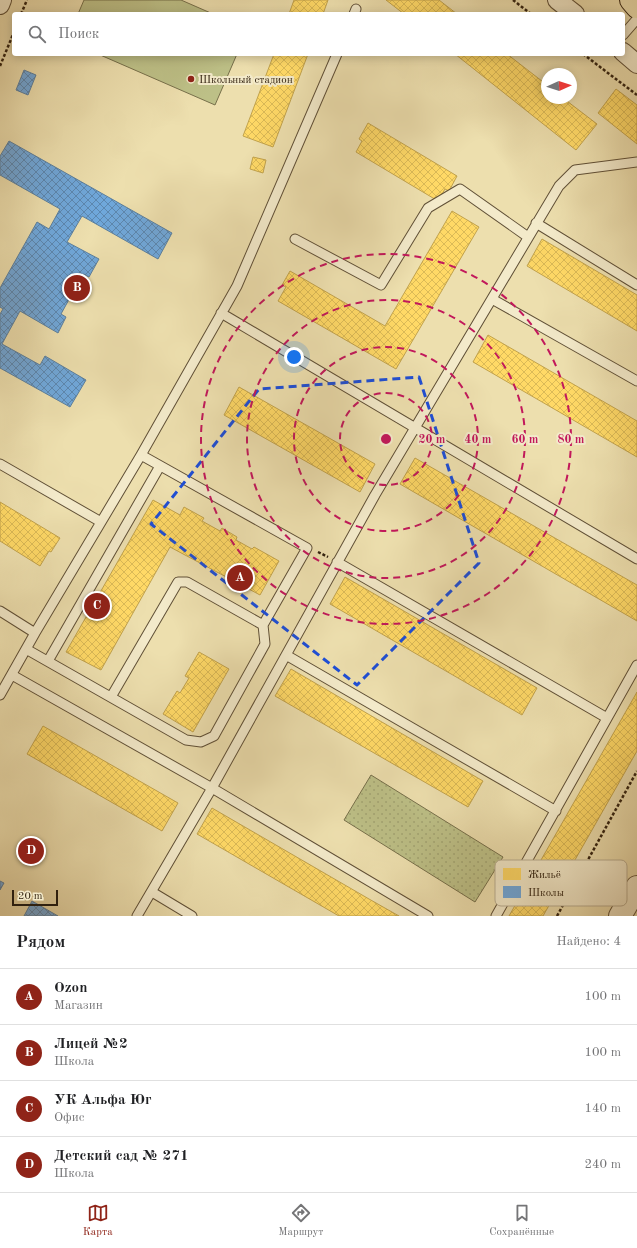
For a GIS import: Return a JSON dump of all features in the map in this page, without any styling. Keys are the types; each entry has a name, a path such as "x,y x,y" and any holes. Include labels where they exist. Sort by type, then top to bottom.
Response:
{"highway":[{"path":"631,0 637,7"}],"street":[{"path":"0,5 2,0"},
{"path":"557,0 572,12"},
{"path":"625,54 637,64"},
{"path":"627,904 637,887"},
{"path":"620,916 626,906"}],"lane":[{"path":"625,33 637,19"},
{"path":"0,695 35,633 141,455 237,286 335,56"},
{"path":"137,916 212,788 337,562 414,428 559,186 575,170 637,162"},
{"path":"295,239 381,285 428,208 460,189 528,237"},
{"path":"536,223 637,285"},
{"path":"492,299 637,381"},
{"path":"221,313 637,559"},
{"path":"26,649 186,740 202,742 214,736 265,644 263,624 307,548 141,455"},
{"path":"0,464 101,522"},
{"path":"48,661 160,466"},
{"path":"337,562 607,718"},
{"path":"111,697 178,582 187,582 263,624"},
{"path":"0,611 35,633"},
{"path":"286,655 556,810"},
{"path":"528,860 637,665"},
{"path":"12,675 212,788 428,916"},
{"path":"152,892 192,916"},
{"path":"496,916 502,906"}],"path":[{"path":"22,12 27,0"},
{"path":"512,0 528,12"},
{"path":"0,66 12,37"},
{"path":"586,56 637,95"},
{"path":"307,548 325,555 337,562"},
{"path":"588,860 637,771"},
{"path":"557,916 563,906"}],"highlighted area":[{"path":"419,377 479,563 357,685 151,524 259,389"}],"green space":[{"path":"84,0 181,0 208,12 79,12"},
{"name":"Школьный стадион","path":"103,56 236,56 215,105"},
{"path":"371,775 503,857 501,860 495,860 495,870 475,902 344,820"}],"building: Жильё":[{"path":"294,0 328,0 324,12 290,12"},
{"path":"386,0 439,0 454,12 401,12"},
{"path":"273,56 307,56 273,147 243,136"},
{"path":"458,56 510,56 541,80 541,104 571,104 597,124 576,150"},
{"path":"616,89 637,105 637,144 598,113"},
{"path":"368,123 457,176 449,191 445,189 438,201 356,152 362,141 359,139"},
{"path":"253,157 266,160 263,173 250,169"},
{"path":"452,211 479,227 396,369 278,301 286,287 282,285 290,271 385,326"},
{"path":"542,239 637,295 637,331 527,266"},
{"path":"488,335 637,421 637,457 473,362"},
{"path":"239,387 375,464 360,492 224,415"},
{"path":"415,458 637,585 637,621 400,484"},
{"path":"153,500 180,515 184,507 204,518 202,521 220,531 222,528 237,537 236,540 252,549 254,547 279,561 260,595 170,547 101,670 66,652"},
{"path":"0,502 60,538 51,552 49,551 40,566 0,541"},
{"path":"345,577 537,688 522,715 330,604"},
{"path":"199,652 229,669 193,732 163,714 177,691 180,693 189,678 185,676"},
{"path":"291,669 483,781 468,807 275,696"},
{"path":"637,692 637,751 575,860 541,860"},
{"path":"43,726 178,803 162,831 27,754"},
{"path":"212,808 399,916 339,916 197,834"},
{"path":"515,906 549,906 543,916 509,916"}],"building: Школы":[{"path":"24,70 36,75 28,95 16,90"},
{"path":"9,141 172,233 158,259 82,216 67,242 99,259 89,277 83,274 61,314 66,317 58,333 20,311 2,344 40,365 45,356 86,380 70,407 0,368 0,314 3,309 0,307 0,288 37,222 49,229 60,209 0,175 0,156"},
{"path":"0,881 4,883 0,890"},
{"path":"32,901 58,916 24,916"}],"place":[{"name":"Школьный стадион","path":"191,79"},
{"name":"Лицей №2","path":"77,288"},
{"name":"Ozon","path":"240,578"},
{"name":"УК Альфа Юг","path":"97,606"},
{"name":"Детский сад № 271","path":"31,851"}]}
